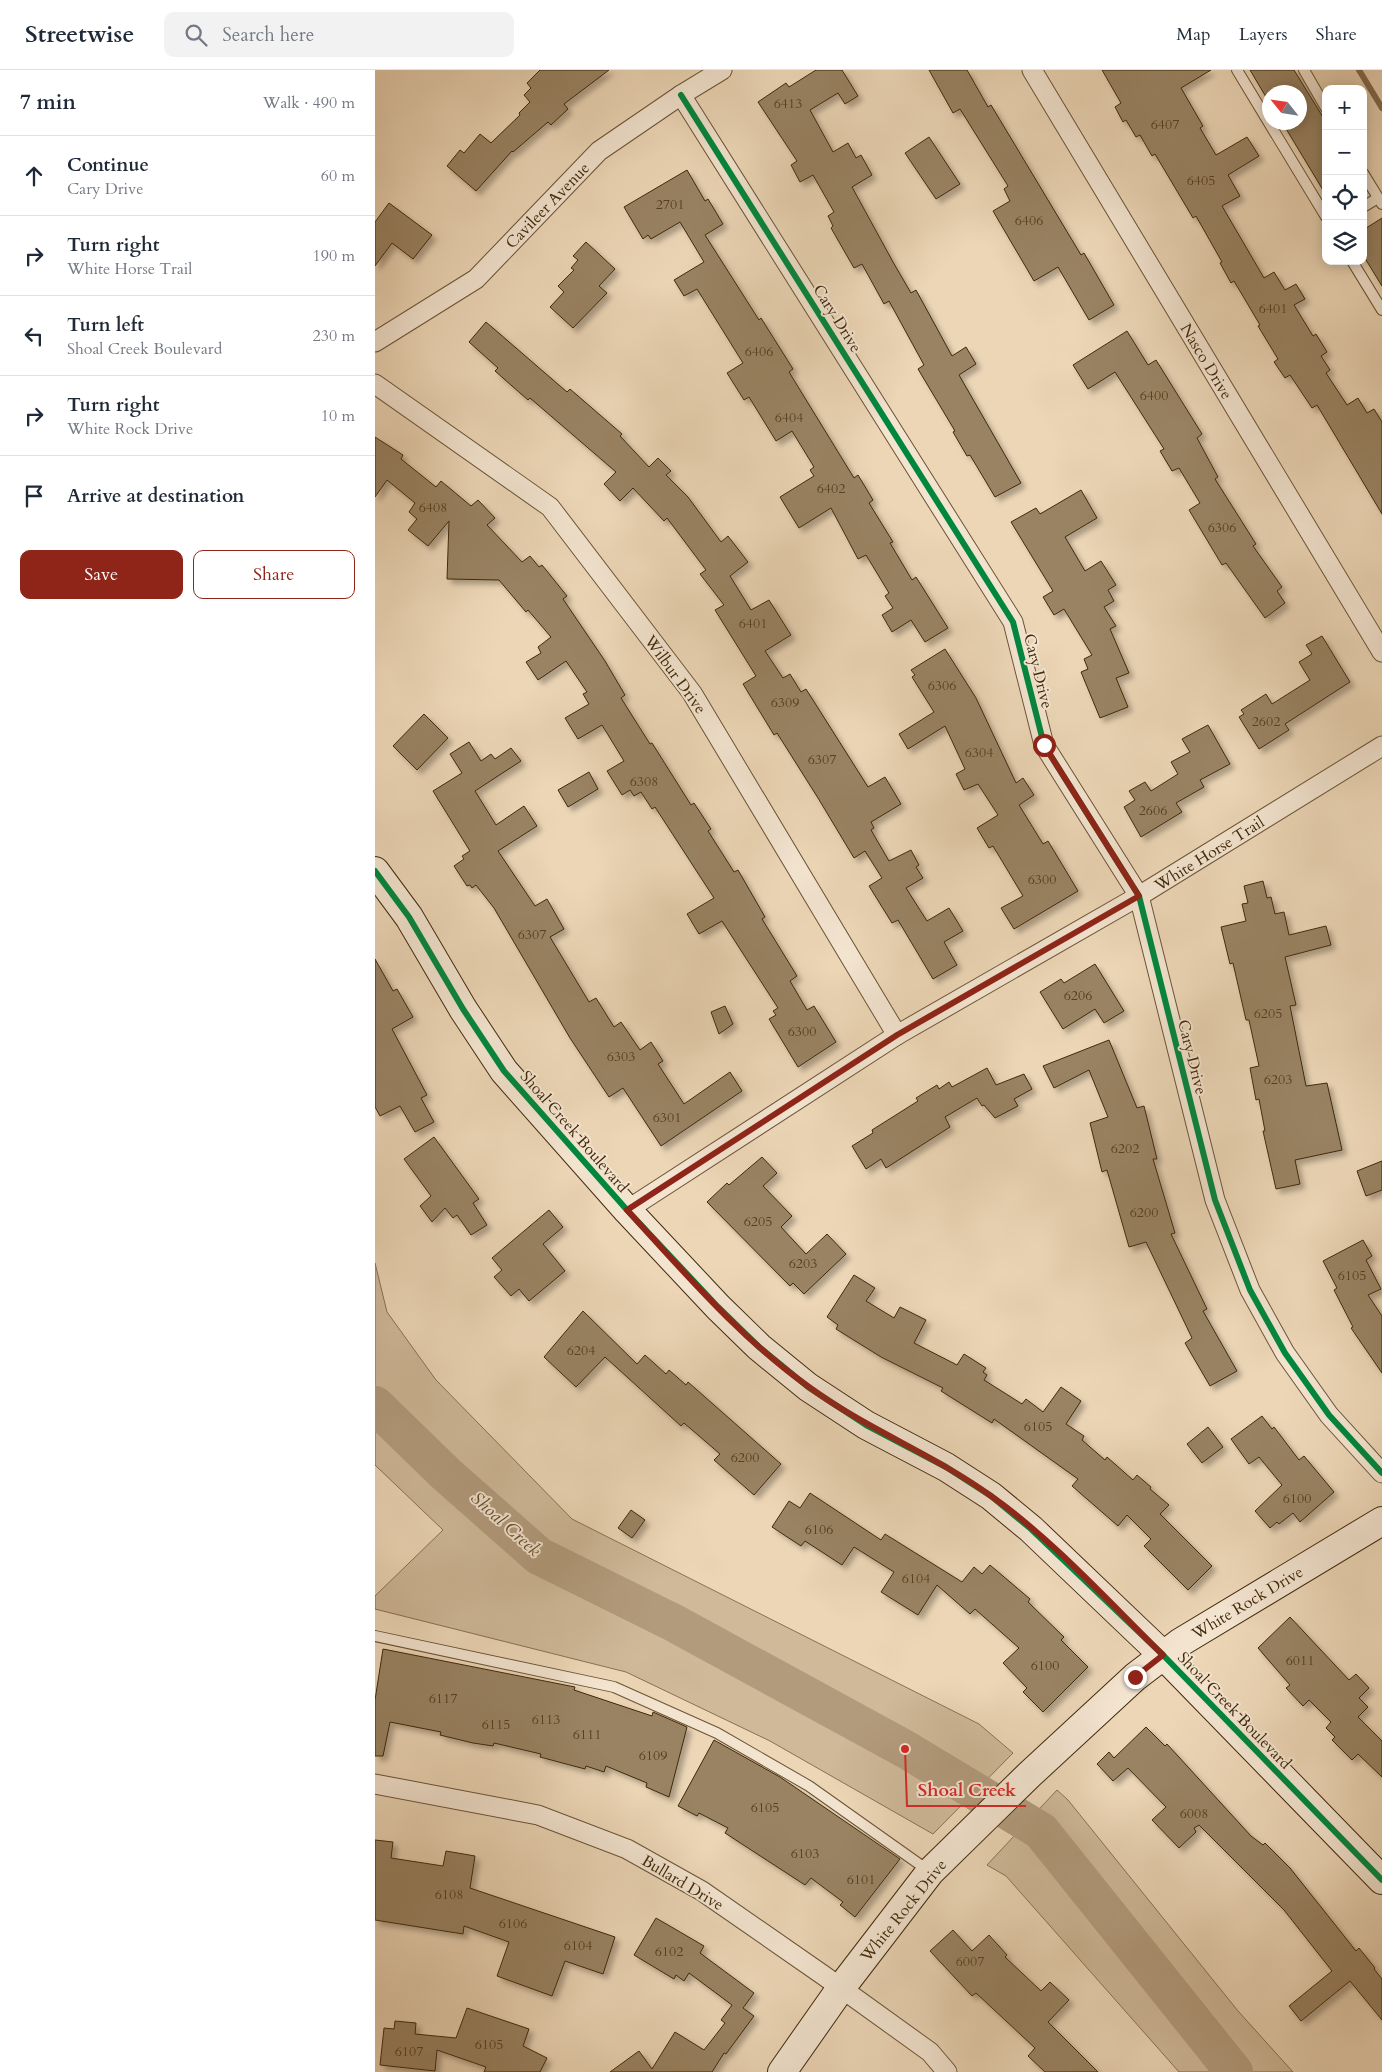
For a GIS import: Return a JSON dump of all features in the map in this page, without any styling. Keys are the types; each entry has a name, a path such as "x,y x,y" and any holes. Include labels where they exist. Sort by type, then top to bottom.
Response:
{"street":[{"name":"Cavileer Avenue","path":"375,342 475,279 599,151 721,70"},
{"name":"Nasco Drive","path":"1032,70 1382,652"},
{"name":"Cary Drive","path":"681,95 1013,622 1044,745 1139,896 1215,1200 1250,1290 1285,1352 1323,1407 1382,1473"},
{"name":"Wilbur Drive","path":"375,384 550,507 692,693 897,1035"},
{"name":"White Horse Trail","path":"627,1210 897,1035 1139,896 1382,746"},
{"name":"Shoal Creek Boulevard","path":"375,872 409,917 463,1010 504,1071 627,1210 759,1347 808,1387 865,1424 946,1467 991,1496 1074,1569 1163,1655 1382,1880"},
{"name":"White Rock Drive","path":"782,2072 841,1988 930,1872 1029,1775 1135,1677 1181,1642 1382,1520"},
{"name":"Bullard Drive","path":"375,1784 538,1815 627,1850 702,1891 929,2052 947,2072"}],"lane":[{"path":"1237,70 1322,210"},
{"path":"1304,70 1322,101"},
{"path":"1364,175 1380,201 1367,206"},
{"path":"1354,265 1382,310"},
{"path":"375,1636 614,1687 717,1733 809,1786 930,1872"}],"shaded area":[{"path":"375,1263 387,1312 436,1380 572,1519 979,1724 1013,1753 933,1834 770,1741 626,1672 375,1609 375,1596 443,1530 375,1465"},
{"path":"1057,1790 1068,1800 1238,2011 1293,2072 1179,2072 1006,1876 987,1865"}],"building":[{"path":"540,70 609,70 564,104 568,109 551,125 548,122 512,151 476,191 447,166 460,150 464,153 480,134 491,143 520,115 519,113 530,102 524,95 531,88 527,83"},
{"path":"816,70 842,70 858,96 845,104 838,93 810,110 833,152 848,143 856,158 861,155 872,175 852,187 893,262 911,293 916,290 952,356 966,347 976,364 959,375 1021,483 995,497 970,455 967,456 953,432 955,431 918,369 924,365 889,301 884,304 862,264 854,268 831,228 833,226 828,216 834,212 813,175 800,182 791,165 797,161 758,102 786,83 789,87"},
{"path":"929,70 967,70 988,107 991,105 1081,255 1084,253 1114,305 1089,320 1058,267 1034,281 993,211 1010,201 1004,189 1008,186 960,109 953,113"},
{"path":"1102,70 1211,70 1181,88 1203,126 1200,128 1216,155 1247,137 1259,156 1228,175 1240,196 1222,206 1264,278 1274,272 1285,290 1296,284 1305,299 1294,305 1313,336 1316,334 1327,352 1321,356 1330,370 1326,373 1347,405 1358,398 1367,413 1374,409 1382,422 1382,514 1317,405 1312,408 1290,375 1285,378 1274,362 1278,359 1258,326 1260,325 1234,281 1231,283 1220,263 1222,262 1196,216 1193,218 1155,154 1152,156 1140,135 1136,137 1126,120 1123,122 1115,107 1121,103"},
{"path":"1250,70 1294,70 1303,85 1262,85 1262,90"},
{"path":"1307,91 1322,116 1322,188 1287,130 1307,130"},
{"path":"929,137 960,184 936,199 905,153"},
{"path":"687,170 705,201 708,199 723,224 705,235 759,320 761,318 793,369 789,372 854,478 858,475 873,500 869,503 893,542 890,543 912,580 916,577 948,628 925,642 911,620 892,632 882,615 893,608 885,596 889,593 866,555 858,559 831,508 799,528 780,497 814,476 810,470 814,467 792,431 776,441 749,397 744,400 727,373 743,363 697,289 684,296 674,280 704,262 680,222 651,239 648,235 643,239 624,207"},
{"path":"389,203 432,235 413,259 392,243 375,266 375,222"},
{"path":"1382,218 1382,286 1367,262 1367,227"},
{"path":"586,242 615,269 599,286 607,293 573,328 550,307 564,292 558,286 574,270 571,268 578,260 573,256"},
{"path":"486,322 567,392 570,389 622,434 620,436 649,467 658,458 671,471 666,475 688,497 721,542 728,536 748,562 730,576 751,610 769,600 791,635 765,651 783,678 790,674 801,692 806,689 868,787 885,777 901,804 871,822 874,828 871,830 889,861 911,850 919,865 916,867 923,878 906,888 927,921 949,908 963,931 944,942 957,965 933,979 898,920 892,923 869,886 882,878 865,851 854,858 777,733 774,735 743,684 756,676 715,610 724,605 700,574 706,570 667,518 664,521 633,488 620,501 604,484 616,472 530,398 528,400 495,371 498,368 469,342"},
{"path":"1127,331 1148,365 1156,360 1202,434 1197,438 1218,477 1215,479 1256,544 1253,546 1282,587 1277,591 1285,603 1265,618 1226,563 1222,565 1189,510 1200,503 1179,468 1172,471 1160,451 1164,449 1115,372 1088,389 1073,365"},
{"path":"375,437 403,455 401,459 436,487 441,481 471,506 478,500 495,518 487,525 522,562 530,556 539,567 542,565 567,596 563,599 605,661 625,695 621,698 691,805 694,803 711,829 708,831 734,872 738,870 765,917 762,919 797,976 790,981 807,1010 814,1006 836,1042 798,1067 769,1019 776,1015 773,1011 778,1008 722,921 699,934 687,914 714,898 655,807 652,809 641,792 634,796 630,790 622,795 607,771 624,761 602,725 578,739 565,718 589,704 583,694 587,692 566,661 538,680 526,662 541,653 538,647 551,637 528,610 526,612 499,580 447,579 449,521 428,546 408,530 417,519 409,512 415,503 387,480 375,497"},
{"path":"1081,490 1097,518 1065,537 1085,571 1101,561 1116,585 1108,590 1114,601 1104,607 1116,626 1110,629 1129,673 1116,678 1128,707 1100,718 1081,672 1088,669 1084,659 1092,655 1064,609 1054,615 1043,597 1053,591 1011,522 1036,508 1040,514"},
{"path":"1322,636 1350,682 1285,724 1289,730 1259,749 1239,717 1244,714 1241,710 1266,694 1272,704 1310,680 1299,662 1312,654 1306,645"},
{"path":"945,649 976,698 1016,783 1023,778 1034,795 1019,805 1043,844 1048,841 1078,891 1014,929 1001,908 1023,896 993,846 989,848 977,828 998,815 978,784 964,790 956,774 965,769 945,726 908,749 899,734 934,712 912,677 915,675 911,670"},
{"path":"424,714 448,738 417,770 393,746"},
{"path":"1208,725 1230,764 1200,780 1204,787 1176,803 1182,812 1141,837 1124,807 1135,800 1129,791 1145,782 1151,791 1178,774 1171,762 1190,752 1182,739"},
{"path":"469,742 481,761 491,754 495,759 511,748 521,761 475,791 496,825 524,806 537,826 498,851 535,906 547,899 564,929 550,937 589,1002 596,998 614,1027 621,1022 640,1050 651,1042 663,1061 658,1064 684,1104 730,1072 742,1091 661,1146 623,1088 609,1097 570,1038 494,908 476,885 472,888 470,885 467,886 454,866 464,859 462,856 470,851 433,791 462,773 450,754"},
{"path":"589,772 598,789 568,807 558,790"},
{"path":"1263,881 1267,898 1271,897 1275,914 1284,912 1289,935 1326,926 1331,945 1285,957 1296,1005 1290,1006 1306,1086 1327,1083 1342,1150 1295,1160 1300,1184 1276,1189 1263,1131 1265,1131 1259,1099 1256,1100 1250,1068 1259,1066 1249,1020 1246,1020 1233,963 1230,964 1221,927 1246,921 1242,904 1248,903 1244,886"},
{"path":"375,959 393,991 397,989 413,1017 392,1029 427,1095 421,1098 434,1122 415,1132 400,1106 380,1116 375,1107"},
{"path":"1095,964 1124,1011 1104,1023 1095,1009 1063,1029 1040,992 1061,979 1064,983"},
{"path":"725,1006 733,1024 719,1034 711,1012"},
{"path":"1109,1040 1137,1108 1144,1106 1157,1159 1153,1159 1175,1233 1171,1234 1207,1309 1203,1311 1237,1371 1210,1386 1185,1343 1192,1338 1146,1242 1129,1247 1107,1170 1102,1172 1090,1123 1108,1117 1089,1070 1054,1088 1043,1066"},
{"path":"987,1068 996,1085 1024,1074 1032,1089 1014,1099 1018,1106 995,1118 984,1105 982,1106 977,1098 945,1117 950,1127 886,1168 881,1159 866,1169 852,1146 873,1133 872,1130 918,1101 916,1098 937,1085 939,1089 949,1082 952,1087"},
{"path":"434,1137 479,1199 473,1203 487,1225 471,1235 457,1215 453,1218 445,1208 432,1222 420,1206 431,1196 404,1159"},
{"path":"762,1157 777,1173 763,1186 792,1216 781,1227 806,1254 827,1234 846,1254 804,1294 793,1283 790,1286 707,1202 727,1183 729,1185"},
{"path":"1382,1161 1382,1190 1366,1196 1357,1171"},
{"path":"549,1210 563,1227 543,1244 565,1271 529,1301 519,1289 511,1296 494,1277 502,1270 492,1258"},
{"path":"1363,1240 1372,1256 1366,1260 1381,1289 1368,1295 1382,1316 1382,1373 1351,1328 1353,1327 1334,1290 1337,1288 1323,1261"},
{"path":"854,1275 875,1288 866,1301 894,1318 900,1307 926,1320 914,1343 957,1365 964,1354 986,1368 983,1372 987,1375 984,1380 1022,1404 1026,1399 1043,1412 1061,1387 1081,1401 1066,1424 1084,1436 1082,1440 1105,1460 1107,1457 1133,1480 1137,1475 1151,1487 1150,1489 1169,1505 1160,1514 1212,1566 1188,1590 1144,1546 1151,1539 1127,1515 1118,1526 1072,1486 1078,1479 994,1419 992,1423 941,1391 943,1388 881,1357 836,1329 838,1325 827,1317"},
{"path":"583,1311 637,1364 645,1355 666,1374 669,1370 686,1385 688,1382 781,1464 754,1495 714,1460 720,1454 684,1423 681,1426 605,1357 576,1387 544,1357"},
{"path":"1262,1416 1272,1429 1274,1427 1299,1460 1304,1456 1334,1492 1300,1522 1293,1513 1279,1524 1277,1522 1270,1528 1255,1511 1282,1485 1259,1457 1249,1464 1231,1439"},
{"path":"1208,1427 1223,1447 1202,1463 1187,1444"},
{"path":"810,1493 881,1540 885,1534 962,1582 974,1567 982,1574 990,1565 1030,1599 1028,1602 1064,1637 1061,1640 1088,1667 1043,1712 1023,1692 1027,1688 1003,1663 1019,1648 975,1609 970,1614 937,1585 918,1615 881,1592 894,1572 854,1547 842,1565 805,1541 801,1546 772,1527 789,1501 800,1508"},
{"path":"631,1510 645,1520 632,1538 618,1528"},
{"path":"1290,1617 1349,1680 1356,1674 1369,1688 1359,1698 1368,1707 1358,1717 1382,1741 1382,1777 1358,1754 1352,1760 1332,1740 1335,1737 1326,1728 1331,1722 1309,1700 1303,1706 1286,1688 1290,1685 1258,1648"},
{"path":"383,1649 575,1687 574,1690 652,1716 653,1712 687,1727 669,1797 646,1787 647,1783 606,1766 604,1772 586,1766 585,1769 540,1757 541,1754 494,1743 493,1746 473,1743 440,1735 441,1732 390,1722 383,1756 375,1756 375,1700"},
{"path":"1146,1727 1165,1746 1167,1744 1251,1836 1263,1845 1265,1843 1290,1868 1356,1951 1359,1948 1382,1979 1382,2020 1350,1981 1301,2021 1289,2006 1332,1971 1284,1910 1199,1825 1194,1828 1196,1832 1179,1848 1152,1820 1166,1807 1128,1768 1113,1781 1097,1764 1109,1752 1114,1758"},
{"path":"714,1740 780,1777 900,1859 855,1917 840,1905 843,1902 811,1878 805,1885 725,1833 728,1828 699,1813 697,1816 678,1806"},
{"path":"375,1840 393,1842 391,1858 443,1866 446,1851 475,1856 470,1888 615,1937 603,1974 565,1961 552,1996 497,1976 509,1942 464,1926 463,1934 375,1920"},
{"path":"656,1918 704,1946 700,1953 754,1993 743,2008 754,2016 726,2054 724,2053 712,2072 610,2072 639,2051 652,2069 675,2032 704,2050 725,2023 721,2020 732,2005 689,1973 684,1981 676,1975 674,1979 634,1955"},
{"path":"953,1930 972,1951 989,1935 1007,1955 1005,1957 1041,1991 1050,1982 1069,2000 1048,2022 1098,2072 1045,2072 1028,2056 1035,2048 976,1993 972,1996 930,1951"},
{"path":"467,2008 529,2029 523,2046 547,2058 540,2072 484,2072 486,2067 437,2050 435,2071 380,2065 384,2028 394,2029 395,2021 416,2023 415,2034 456,2038"}],"waterway":[{"path":"1359,70 1382,108"},
{"name":"Shoal Creek","path":"375,1405 446,1474 539,1556 674,1623 905,1749 1041,1831 1234,2072"}],"cycle path":[{"path":"681,95 1013,622 1044,745 1139,896 1215,1200 1250,1290 1285,1353 1329,1415 1382,1473"},
{"path":"375,871 409,917 463,1009 504,1071 627,1210 718,1307 759,1347 808,1387 866,1425 946,1467 991,1496 1031,1529 1163,1655 1382,1880"}],"place":[{"name":"Shoal Creek","path":"905,1749"}],"route":[{"path":"1044,745 1139,896 897,1035 627,1210 718,1307 759,1347 808,1387 865,1424 946,1467 991,1496 1031,1529 1163,1655 1135,1677"}]}
